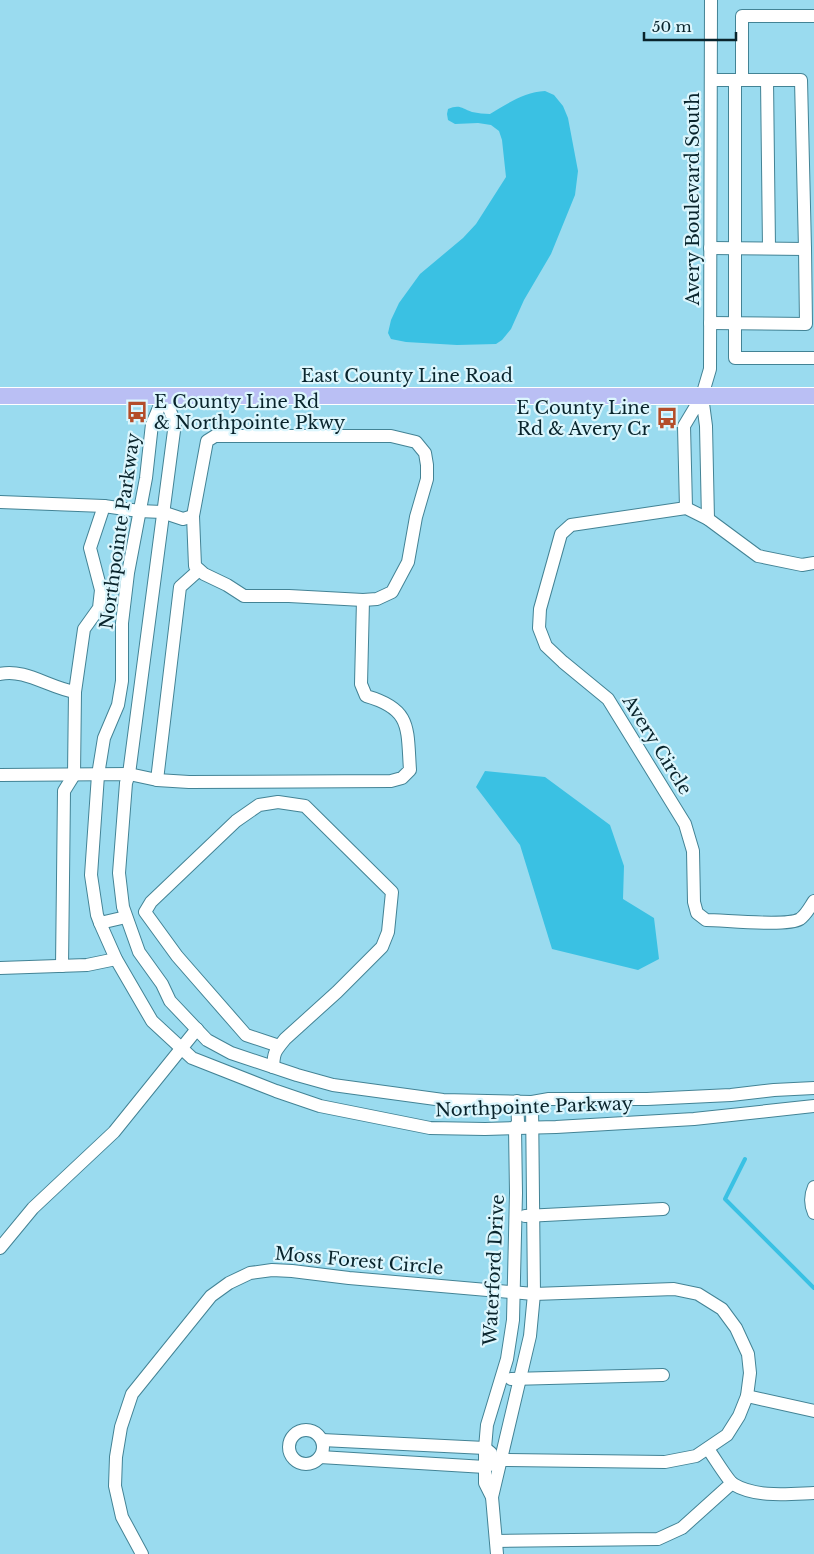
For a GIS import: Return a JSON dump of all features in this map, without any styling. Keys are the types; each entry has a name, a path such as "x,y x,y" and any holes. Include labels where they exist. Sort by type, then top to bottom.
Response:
{"main road":[{"name":"East County Line Road","path":"0,396 814,396"}],"street":[{"name":"Avery Boulevard South","path":"702,396 710,369 711,0"},
{"path":"814,16 742,16 738,80 734,248 734,358 814,358"},
{"path":"710,323 810,324 805,249 801,80 711,80"},
{"path":"766,80 769,248"},
{"path":"710,248 805,249"},
{"name":"Northpointe Parkway","path":"164,396 152,424 146,478 139,511 122,623 121,689 118,705 104,738 98,775 91,875 100,923 116,959 152,1021 192,1058 276,1091 320,1106 430,1128 532,1128 694,1119 814,1106"},
{"name":"Northpointe Parkway","path":"164,396 175,423 124,799 119,873 123,907 139,952 162,984 170,1001 207,1040 231,1053 333,1085 398,1095 443,1100 532,1102 549,1099 699,1097 814,1088"},
{"path":"702,396 684,426 686,508 708,519 758,556 802,565 814,563"},
{"path":"702,396 706,426 708,519"},
{"path":"215,436 391,436 416,442 425,453 427,479 416,517 408,562 392,592 377,599 244,596 195,566 193,516 207,441 215,436"},
{"path":"0,502 104,506 162,512 183,519 193,516"},
{"path":"62,966 64,791 74,775 75,692 84,630 99,608 101,590 90,548 104,506"},
{"name":"Avery Circle","path":"686,508 571,525 561,534 540,609 539,628 546,646 608,699 685,824 693,851 694,902 697,913 706,920 786,923 799,920 814,901"},
{"path":"156,780 180,587 199,570"},
{"path":"0,775 128,774 156,780 189,782 294,782 391,780 402,778 410,770 406,724 396,710 380,700 366,696 361,684 363,600"},
{"path":"0,674 6,672 23,674 47,684 75,692"},
{"path":"273,1067 274,1053 280,1046 285,1039 337,992 382,947 388,932 392,892 305,806 278,802 259,805 236,821 151,902 145,912 177,956 246,1035 280,1046"},
{"path":"100,923 126,917"},
{"path":"0,968 87,965 116,959"},
{"path":"1,1244 33,1208 114,1132 197,1029"},
{"path":"774,1090 776,1111"},
{"name":"Waterford Drive","path":"492,1496 485,1483 485,1448 487,1425 508,1352 513,1320 516,1184 514,1128 518,1122 517,1101"},
{"name":"Waterford Drive","path":"496,1548 492,1496 518,1380 530,1336 534,1294 532,1102"},
{"path":"516,1184 533,1184"},
{"path":"814,1188 811,1194 811,1206 814,1213"},
{"path":"515,1216 663,1209"},
{"name":"Moss Forest Circle","path":"142,1554 122,1517 115,1486 116,1457 124,1419 132,1394 211,1296 229,1282 250,1273 272,1270 534,1294 674,1289 698,1294 722,1308 736,1328 748,1354 750,1373 747,1396 740,1416 727,1435 696,1456 666,1462 501,1460"},
{"path":"508,1352 524,1356"},
{"path":"501,1378 518,1380 663,1375"},
{"path":"747,1396 814,1411"},
{"path":"320,1456 485,1468 501,1460 485,1448 322,1440 313,1432 302,1431 293,1438 290,1449 295,1459 305,1464 311,1463 323,1451 322,1440"},
{"path":"418,1463 419,1445"},
{"path":"708,1449 732,1483 755,1492 783,1494 814,1493"},
{"path":"496,1548 658,1539 682,1528 732,1483"}],"water":[{"path":"545,91 554,95 563,106 568,118 578,171 575,195 551,254 524,300 511,329 496,344 457,345 406,342 391,339 388,333 391,320 399,303 420,274 463,238 476,224 506,177 502,140 499,131 491,125 478,123 455,124 448,120 448,109 458,107 472,112 490,114 523,96"},
{"path":"485,771 545,777 610,825 624,866 623,899 654,918 659,959 638,970 552,949 520,845 476,787"}],"waterway":[{"path":"745,1159 725,1199 814,1288"}],"place":[{"name":"E County Line Rd & Northpointe Pkwy","path":"137,412"},
{"name":"E County Line Rd & Avery Cr","path":"667,418"}]}
